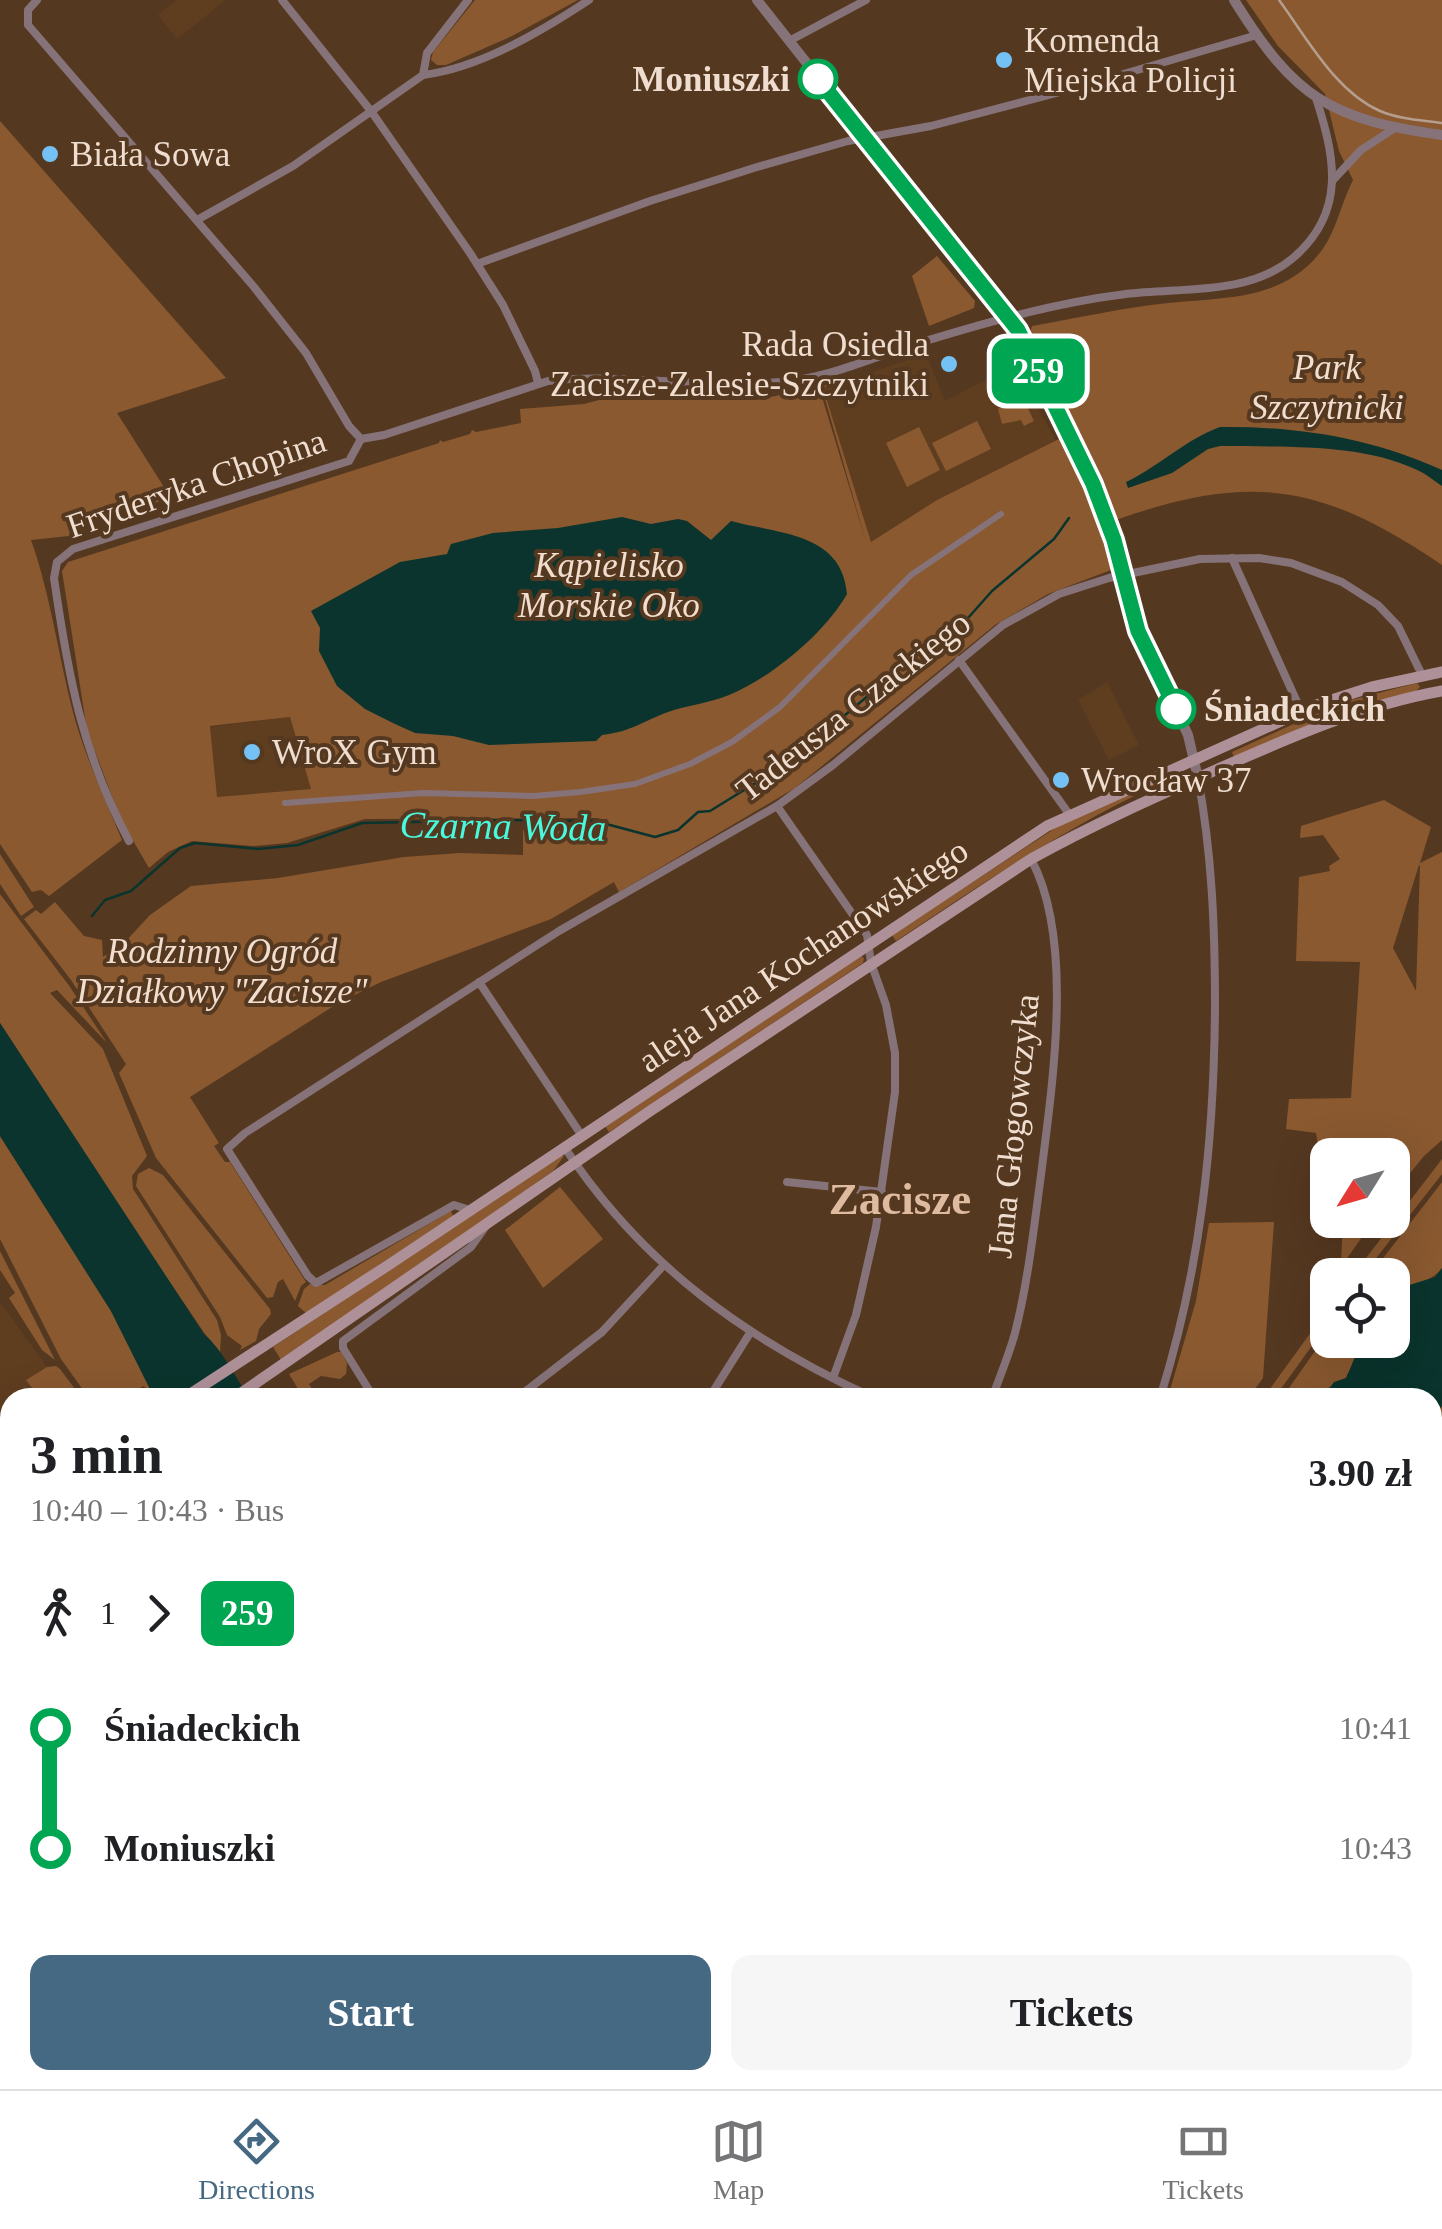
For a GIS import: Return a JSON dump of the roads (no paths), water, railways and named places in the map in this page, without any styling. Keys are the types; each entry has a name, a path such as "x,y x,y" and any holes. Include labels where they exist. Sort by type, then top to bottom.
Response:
{"main road":[{"name":"aleja Jana Kochanowskiego","path":"199,1388 1028,837 1069,814 1301,711 1356,691 1442,672"},
{"path":"1422,675 1427,694"},
{"name":"aleja Jana Kochanowskiego","path":"249,1388 574,1162 1032,859 1090,827 1346,716 1442,691"}],"street":[{"path":"36,0 26,19 32,32 197,220 306,352 349,426 361,439"},
{"path":"282,0 371,111 477,264 503,306 538,383"},
{"path":"423,76 427,53 468,0"},
{"path":"197,220 293,166 423,76 442,73 524,40 589,0"},
{"path":"757,0 1010,318 1093,484 1138,631 1195,758 1210,846 1214,920 1214,1053 1208,1175 1192,1280 1163,1388"},
{"path":"789,42 866,0"},
{"path":"1234,0 1282,68 1316,98 1354,118 1442,134"},
{"path":"477,264 650,201 758,167 1079,88 1257,34"},
{"name":"Fryderyka Chopina","path":"129,841 94,764 65,662 54,578 58,562 73,549 349,460 361,439 538,383 576,378 719,384 798,380 1010,318 1124,294 1256,280 1291,260 1313,236 1324,216 1334,180 1331,147 1316,98"},
{"name":"Fryderyka Chopina","path":"1334,180 1362,150 1395,128"},
{"path":"285,803 423,793 534,796 580,792 634,784 690,764 732,742 780,707 911,575 1001,514"},
{"path":"1232,558 1301,711"},
{"name":"Tadeusza Czackiego","path":"470,1210 454,1205 321,1282 314,1282 226,1148 573,923 777,806 834,765 959,660 1031,607 1059,594 1200,560 1232,558 1291,563 1353,588 1378,605 1398,626 1422,675"},
{"path":"959,660 1069,814"},
{"path":"777,806 870,943 871,964 890,1021 896,1072 882,1192 858,1306 833,1378"},
{"name":"Jana Głogowczyka","path":"995,1388 1020,1311 1036,1210 1054,1038 1055,943 1032,859"},
{"path":"480,982 582,1136"},
{"path":"565,1148 617,1216 664,1265 750,1333 833,1378 843,1388"},
{"path":"787,1182 882,1192"},
{"name":"aleja Jana Kochanowskiego","path":"368,1388 344,1348 346,1336 471,1247 488,1222"},
{"path":"530,1388 602,1332 664,1265"},
{"path":"715,1388 750,1333"}],"water":[{"path":"1220,427 1306,432 1361,442 1442,470 1442,486 1415,469 1370,455 1320,448 1220,446 1208,449 1172,473 1128,488 1126,482"},
{"path":"622,517 651,524 687,521 711,540 731,521 805,539 833,558 843,574 847,594 811,639 762,678 729,695 668,712 629,729 602,735 596,741 489,745 453,736 415,733 365,709 337,686 319,651 320,628 311,611 400,562 447,554 451,544 493,533 558,528"},
{"path":"0,1023 243,1388 150,1388 111,1311 0,1136"},
{"path":"1442,1268 1442,1388 1330,1388 1346,1378 1355,1358 1410,1358 1410,1285 1435,1277"}],"waterway":[{"name":"Czarna Woda","path":"92,916 105,900 131,891 180,848 195,843 258,849 298,845 362,823 595,821 655,837 678,830 698,812 710,811 788,763 913,658 968,618 992,591 1054,539 1069,518"}],"tram line":[{"path":"1279,0 1349,91 1380,111 1442,123"}],"place":[{"name":"Komenda Miejska Policji","path":"1004,60"},
{"name":"Moniuszki","path":"818,79"},
{"name":"Biała Sowa","path":"50,154"},
{"name":"Rada Osiedla Zacisze-Zalesie-Szczytniki","path":"949,364"},
{"name":"Śniadeckich","path":"1176,709"},
{"name":"WroX Gym","path":"252,752"},
{"name":"Wrocław 37","path":"1061,780"}],"district":[{"name":"Zacisze","path":"900,1198"}],"park label":[{"name":"Park Szczytnicki","path":"1327,387"},
{"name":"Kąpielisko Morskie Oko","path":"609,585"},
{"name":"Rodzinny Ogród Działkowy \"Zacisze\"","path":"222,971"}]}
